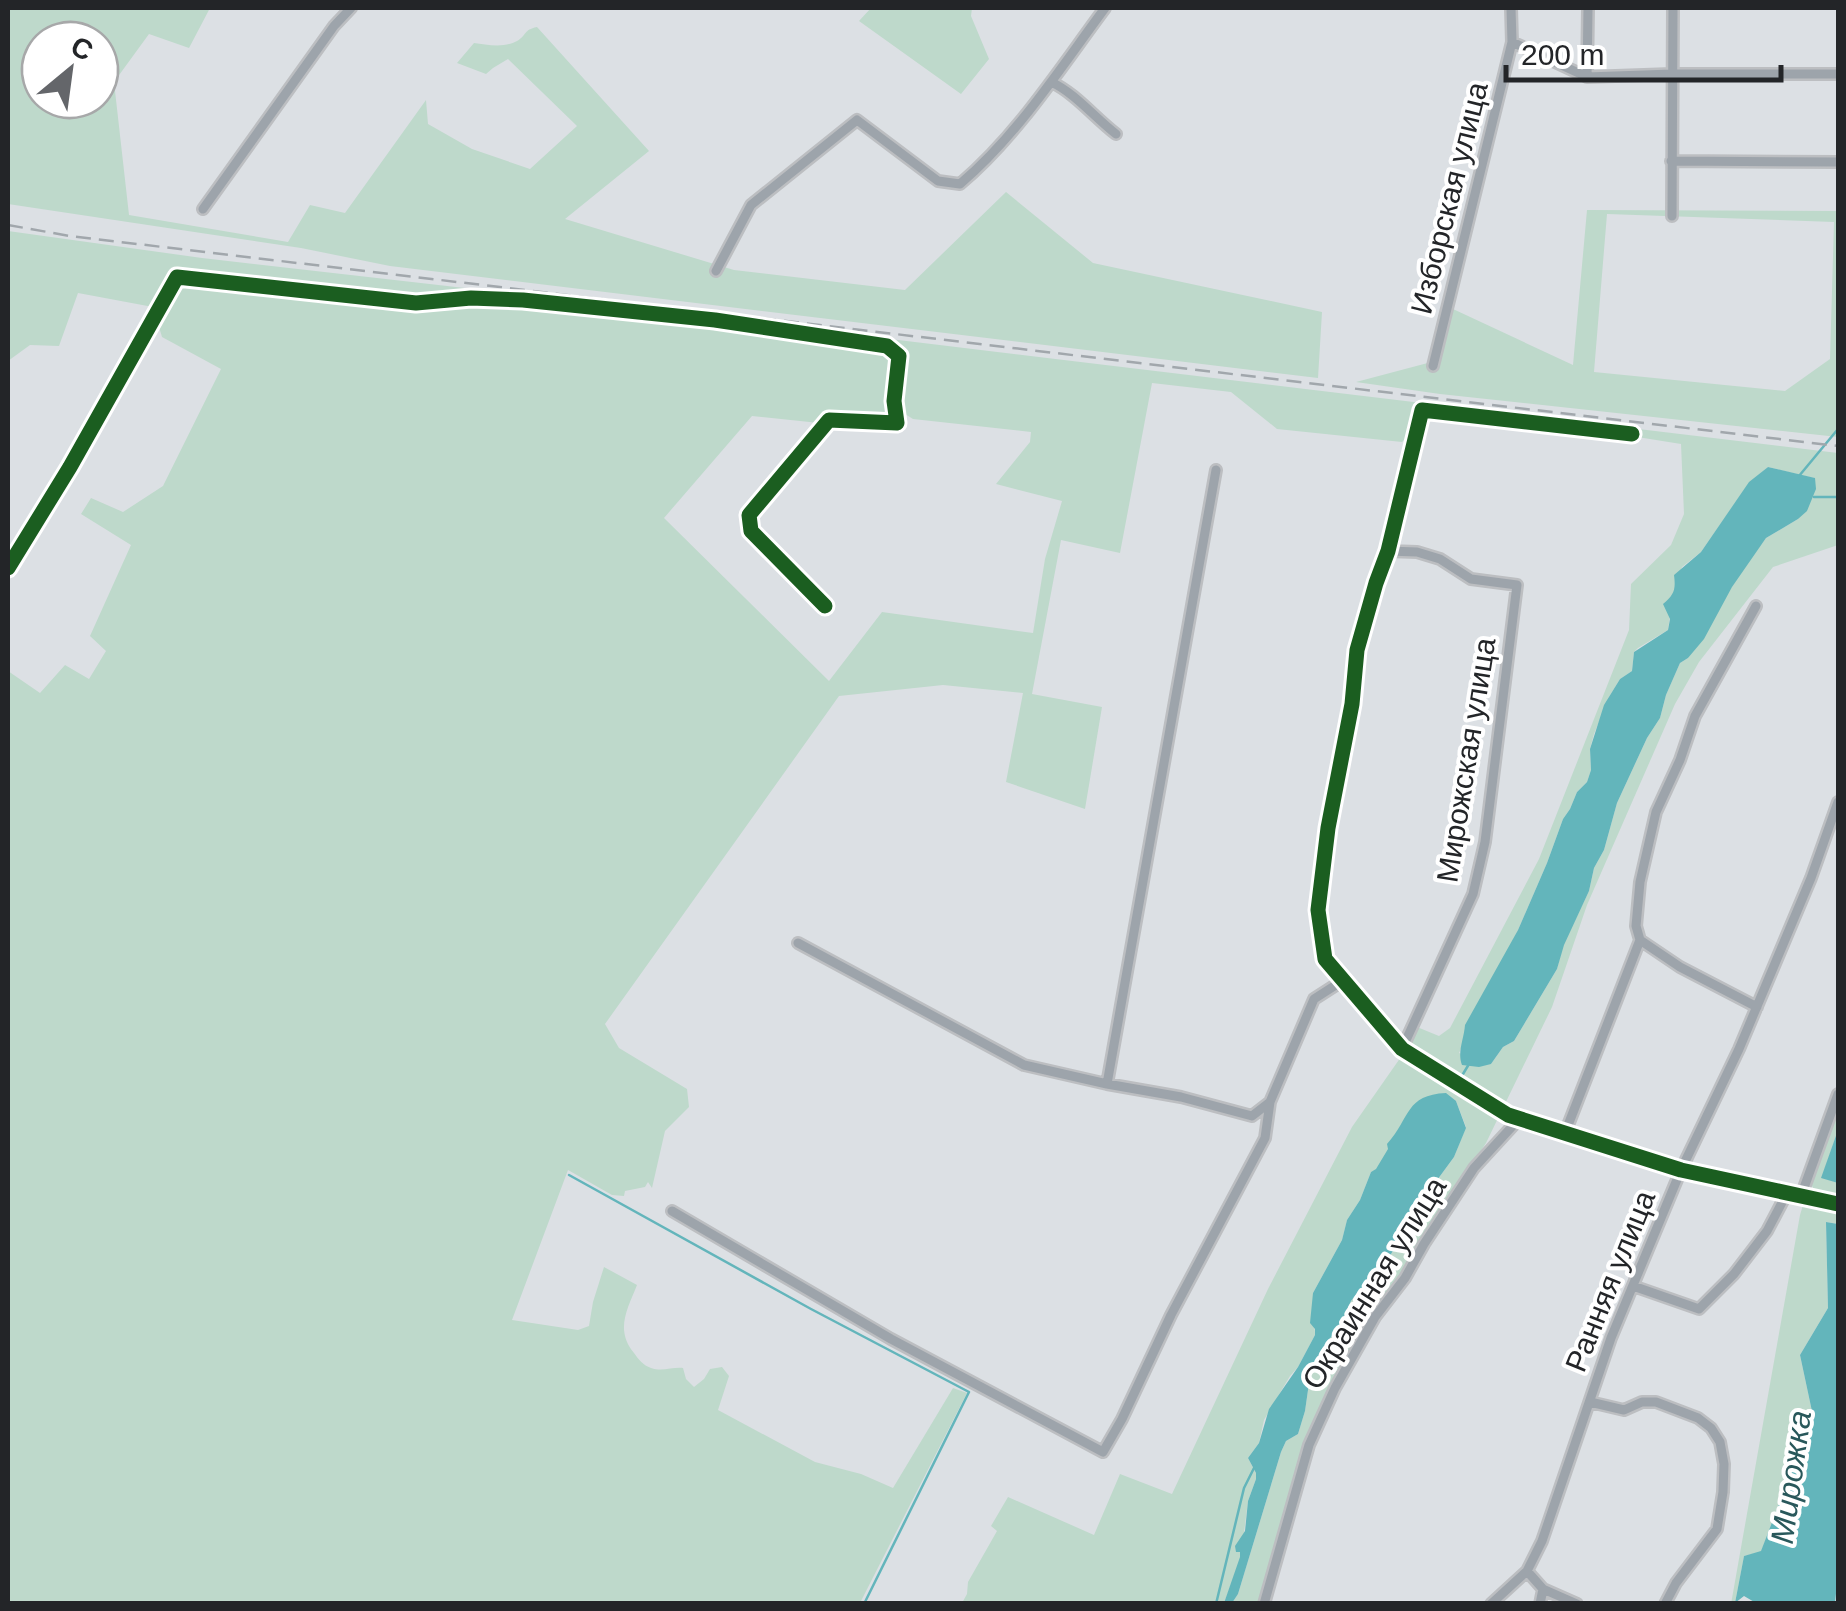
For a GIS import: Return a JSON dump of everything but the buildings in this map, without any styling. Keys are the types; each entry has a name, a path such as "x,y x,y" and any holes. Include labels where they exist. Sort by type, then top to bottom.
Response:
{"street":[{"path":"203,209 334,26 351,8"},
{"path":"716,271 751,205 857,120 938,182 960,184 984,164 1106,8"},
{"name":"Изборская улица","path":"1433,366 1512,42 1512,8"},
{"path":"1588,8 1588,77"},
{"path":"1672,216 1673,8"},
{"path":"1512,42 1588,77 1838,74"},
{"path":"1050,82 1065,89 1116,134"},
{"path":"1671,162 1838,162"},
{"path":"8,568 177,277 416,303 472,298 523,300 714,320 887,346 900,356 894,402 896,424 829,420 749,514 751,531 825,606"},
{"path":"1632,434 1422,410 1388,551 1357,650 1352,704 1328,828 1318,910 1325,960 1402,1049 1508,1115 1681,1170 1838,1204"},
{"path":"1107,1084 1216,470"},
{"name":"Мирожская улица","path":"1388,551 1417,552 1440,559 1471,578 1517,585 1491,802 1473,894 1402,1049"},
{"path":"1565,1133 1640,940 1636,926 1640,882 1656,812 1695,716 1756,606"},
{"name":"Ранняя улица","path":"1491,1604 1527,1571 1542,1541 1611,1338 1681,1170 1740,1049 1838,802"},
{"path":"1640,940 1680,967 1757,1007"},
{"path":"798,943 1024,1065 1181,1097 1252,1116 1270,1102"},
{"path":"672,1211 891,1339 1104,1452 1170,1315 1265,1138 1270,1102 1314,998 1342,981"},
{"path":"1801,1196 1838,1094"},
{"name":"Окраинная улица","path":"1264,1604 1308,1445 1335,1388 1375,1317 1405,1278 1474,1168 1519,1118"},
{"path":"1632,1286 1698,1310 1734,1274 1767,1231 1787,1192"},
{"path":"1590,1402 1624,1410 1642,1402 1656,1402 1698,1418 1712,1428 1720,1442 1724,1464 1717,1529 1665,1604"},
{"path":"1527,1571 1543,1589 1577,1604"},
{"path":"1540,1604 1543,1589"}],"green space":[{"path":"8,8 210,8 189,48 149,34 120,74 120,20 20,20 20,120 118,120 129,215 288,242 310,205 345,213 426,100 428,124 472,149 530,169 577,126 508,59 486,74 457,63 474,43 507,45 537,27 649,151 565,219 734,270 905,290 1006,192 1093,263 1322,312 1318,378 390,266 301,248 8,204"},
{"path":"871,8 972,8 971,16 989,59 961,94 859,21"},
{"path":"1587,210 1838,211 1838,437 1356,382 1439,360 1453,309 1573,365","holes":["1607,214 1834,222 1830,359 1785,391 1594,372"]},
{"path":"8,231 202,258 491,291 1838,453 1838,545 1773,567 1699,662 1675,704 1587,905 1552,1007 1486,1143 1331,1384 1306,1445 1260,1603 1232,1603 1281,1452 1286,1441 1298,1434 1310,1376 1351,1301 1377,1276 1454,1157 1466,1127 1456,1101 1395,1135 1388,1144 1389,1149 1371,1172 1347,1220 1342,1240 1313,1293 1315,1335 1264,1420 1259,1443 1248,1458 1256,1479 1248,1501 1241,1557 1224,1603 962,1603 968,1582 997,1531 991,1526 1008,1497 1094,1535 1120,1474 1172,1494 1268,1289 1352,1127 1417,1027 1439,1036 1450,1028 1539,859 1629,630 1631,584 1671,545 1684,514 1681,444 1429,415 1402,442 1277,429 1231,392 1152,383 1120,553 1061,540 1032,694 1102,707 1085,809 1006,782 1023,693 943,685 839,696 605,1024 619,1048 687,1089 689,1107 665,1131 652,1188 648,1182 645,1187 625,1191 624,1196 612,1195 568,1170 512,1320 578,1330 589,1326 604,1267 637,1285 624,1328 628,1344 643,1364 659,1370 683,1368 694,1387 710,1369 722,1367 729,1376 718,1410 815,1462 861,1474 893,1488 953,1388 967,1393 860,1603 8,1603 8,671 40,693 65,665 89,679 106,651 90,636 131,545 81,514 91,498 123,512 163,486 221,369 162,337 153,307 78,293 59,346 30,345 8,361","holes":["182,275 416,300 491,292 489,303 435,309 181,283","896,358 903,359 897,409 913,419 1031,432 1030,442 996,484 1062,501 1045,559 1033,633 882,612 829,681 664,518 752,416 819,423 830,414 890,419","1768,467 1814,478 1798,519 1766,538 1688,658 1680,663 1660,718 1617,803 1604,850 1563,945 1557,969 1514,1041 1503,1047 1491,1064 1459,1053 1518,930 1563,819 1587,782 1590,749 1609,697 1620,679 1632,671 1634,652 1668,630 1682,567 1701,552 1749,483"]},
{"path":"1838,1110 1838,1130 1822,1177 1838,1183 1838,1199 1815,1192 1811,1184"},
{"path":"1804,1202 1838,1209 1838,1224 1826,1222 1828,1308 1800,1355 1813,1416 1761,1552 1744,1556 1735,1603 1731,1604 1800,1215"}],"water":[{"path":"1768,467 1815,478 1816,489 1807,511 1766,538 1732,587 1704,639 1680,663 1660,718 1617,803 1604,850 1557,969 1514,1041 1503,1047 1491,1064 1462,1065 1460,1050 1465,1025 1518,930 1563,819 1587,782 1590,749 1604,705 1620,679 1632,671 1634,652 1668,630 1670,619 1663,604 1673,592 1674,575 1701,552 1749,482"},
{"path":"1446,1093 1456,1101 1466,1128 1454,1157 1377,1277 1351,1301 1319,1354 1310,1376 1298,1434 1286,1441 1281,1452 1238,1594 1232,1603 1224,1603 1240,1557 1235,1546 1245,1531 1248,1501 1256,1479 1248,1458 1259,1443 1269,1409 1315,1335 1310,1323 1313,1293 1342,1240 1347,1220 1371,1172 1410,1109 1423,1098"},
{"path":"1838,1130 1838,1183 1821,1178"},
{"name":"Мирожка","path":"1826,1222 1838,1224 1835,1603 1756,1603 1744,1596 1735,1603 1744,1556 1761,1551 1813,1416 1800,1355 1828,1308"}],"waterway":[{"path":"1799,476 1838,429"},
{"path":"1814,497 1838,497"},
{"path":"1460,1079 1469,1064"},
{"path":"569,1175 969,1392 864,1604"},
{"path":"1216,1604 1244,1488 1255,1466"}],"railway":[{"path":"8,225 70,236 1838,446"}],"cycle path":[{"path":"8,568 177,277 416,303 471,298 523,300 715,320 887,346 899,356 894,401 897,423 829,420 749,515 751,531 825,606"},
{"path":"1632,434 1422,410 1388,551 1357,650 1352,704 1328,828 1318,910 1325,959 1402,1049 1508,1115 1681,1170 1838,1204"}]}
